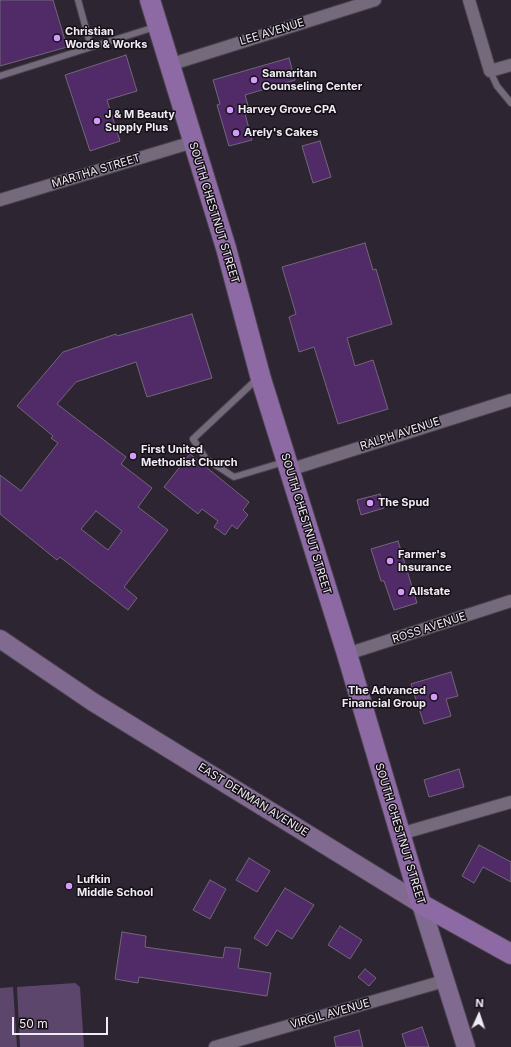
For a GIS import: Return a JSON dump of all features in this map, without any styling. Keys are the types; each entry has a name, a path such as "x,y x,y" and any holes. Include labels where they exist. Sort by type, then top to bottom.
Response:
{"main road":[{"name":"SOUTH CHESTNUT STREET","path":"150,0 226,248 260,375 347,654 444,981 466,1047"},
{"name":"EAST DENMAN AVENUE","path":"0,639 93,702 421,904 511,954"}],"street":[{"name":"LEE AVENUE","path":"169,65 375,0"},
{"path":"469,0 490,71 511,64"},
{"name":"MARTHA STREET","path":"0,200 193,142"},
{"name":"RALPH AVENUE","path":"288,466 511,400"},
{"name":"ROSS AVENUE","path":"347,654 511,602"},
{"path":"400,834 511,802"},
{"name":"VIRGIL AVENUE","path":"215,1047 444,981"}],"lane":[{"path":"78,0 91,47"},
{"path":"0,76 158,26"},
{"path":"490,71 497,86 511,103"},
{"path":"260,375 193,439 206,459 234,477 288,466"}],"shaded area":[{"path":"75,983 80,987 84,1047 20,1047 17,987"},
{"path":"13,987 17,1047 0,1047 0,988"}],"building":[{"path":"0,0 53,0 67,47 0,66"},
{"name":"J & M Beauty Supply Plus","path":"126,55 137,91 107,100 120,141 90,151 65,75"},
{"name":"Samaritan Counseling Center","path":"289,58 295,80 245,95 249,109 244,110 252,140 229,146 217,105 220,104 213,80"},
{"path":"320,141 331,177 313,183 302,146"},
{"path":"365,243 373,270 376,269 392,324 347,338 355,366 373,360 388,409 338,424 314,347 299,352 289,317 296,314 282,267"},
{"path":"192,314 212,378 147,397 136,362 76,382 57,404 126,457 121,464 152,488 138,507 168,530 124,587 137,598 128,610 60,557 57,560 0,514 0,475 21,491 58,443 51,438 53,436 17,406 63,352 116,334 117,336","holes":["96,511 122,531 108,550 81,529"]},
{"path":"190,454 249,502 243,510 248,515 237,529 232,525 225,535 214,527 218,521 202,509 198,514 164,487"},
{"name":"The Spud","path":"380,494 384,508 361,515 357,500"},
{"path":"398,541 417,603 394,610 384,581 381,581 371,549"},
{"name":"The Advanced Financial Group","path":"451,672 458,696 446,699 451,716 424,724 411,684"},
{"path":"459,769 464,787 429,797 424,780"},
{"path":"479,845 511,862 511,882 483,867 474,883 462,876"},
{"path":"249,858 270,871 257,892 236,880"},
{"path":"210,880 226,889 210,919 193,910"},
{"path":"285,888 314,905 292,939 277,930 267,946 254,938"},
{"path":"340,926 362,940 350,959 328,945"},
{"path":"122,932 146,936 145,947 223,958 225,947 241,949 238,968 271,973 267,996 139,977 138,983 115,979"},
{"path":"365,969 376,978 369,986 358,977"},
{"path":"422,1027 429,1047 406,1047 402,1034"},
{"path":"359,1030 363,1047 336,1047 334,1037"}],"place":[{"name":"Christian Words & Works","path":"57,38"},
{"name":"Samaritan Counseling Center","path":"254,80"},
{"name":"Harvey Grove CPA","path":"230,110"},
{"name":"J & M Beauty Supply Plus","path":"97,121"},
{"name":"Arely's Cakes","path":"236,133"},
{"name":"First United Methodist Church","path":"133,456"},
{"name":"The Spud","path":"370,503"},
{"name":"Farmer's Insurance","path":"390,561"},
{"name":"Allstate","path":"401,592"},
{"name":"The Advanced Financial Group","path":"434,697"},
{"name":"Lufkin Middle School","path":"69,886"}]}
